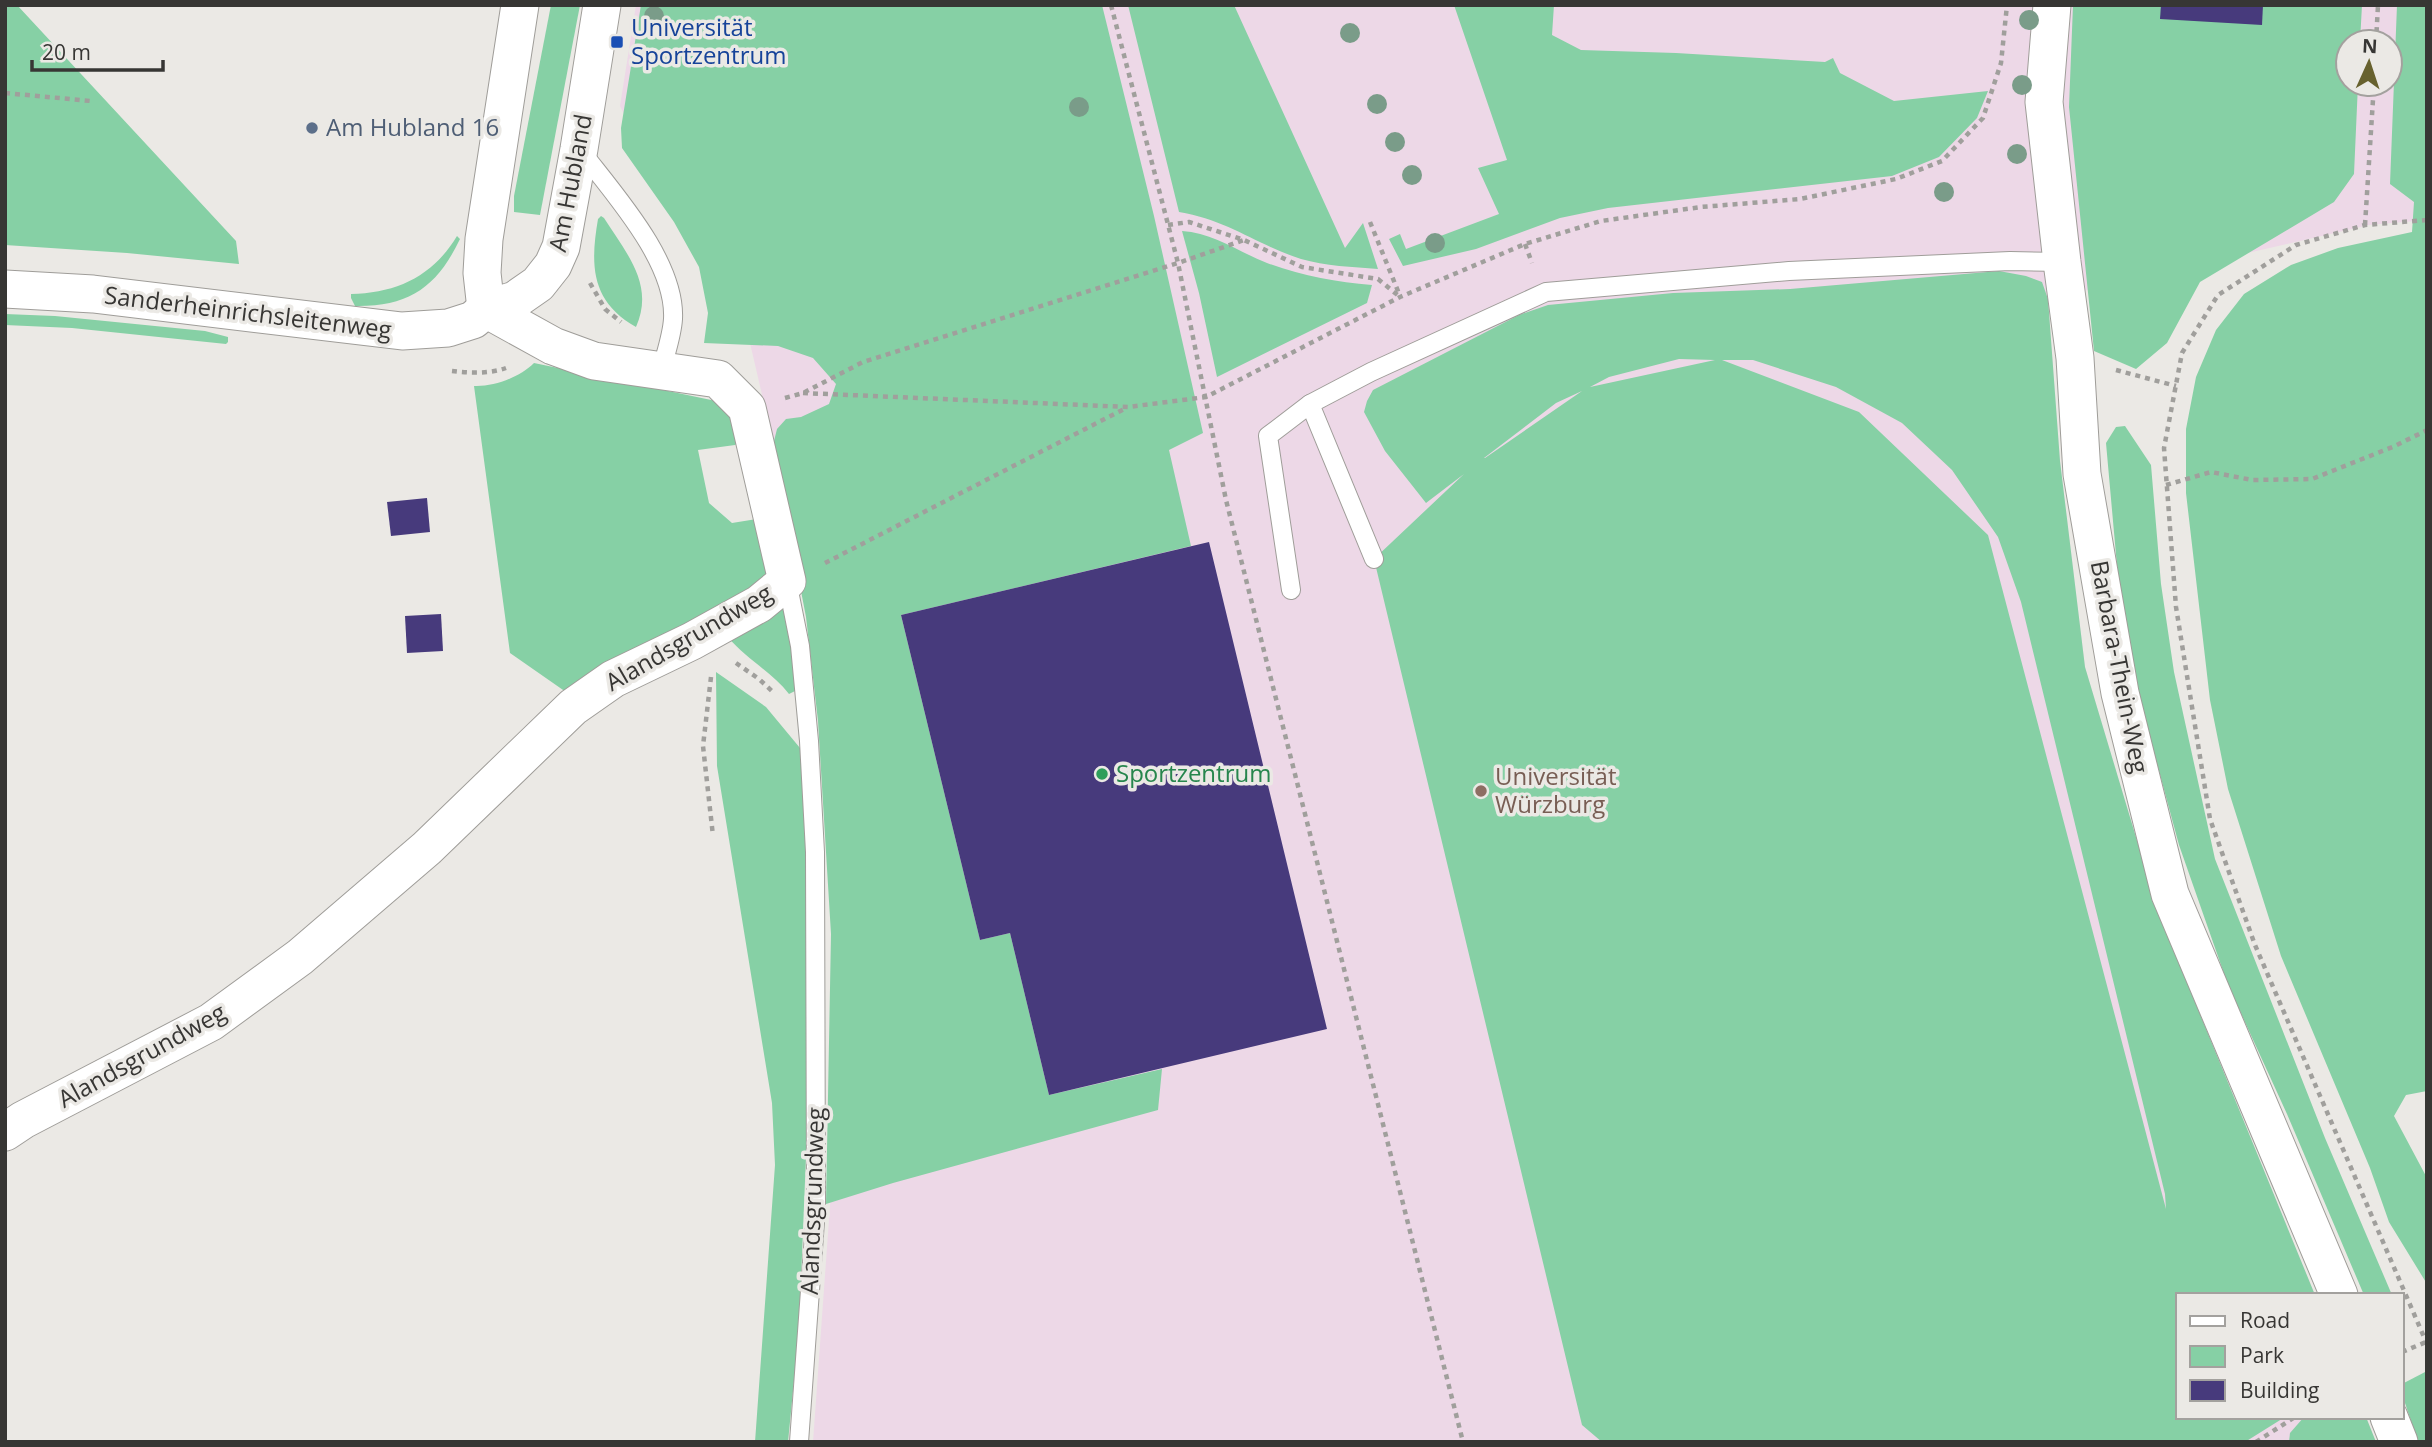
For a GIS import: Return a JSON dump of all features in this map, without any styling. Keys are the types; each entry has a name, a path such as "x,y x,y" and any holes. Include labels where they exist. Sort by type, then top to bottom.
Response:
{"street":[{"path":"520,5 484,239 482,273 486,309 553,346 584,357 662,372 718,379 747,408 787,581"},
{"name":"Am Hubland","path":"486,309 515,300 538,284 554,265 561,247 602,5"},
{"name":"Barbara-Thein-Weg","path":"2052,5 2044,102 2075,358 2082,474 2120,693 2169,894 2338,1293"},
{"name":"Sanderheinrichsleitenweg","path":"5,289 93,294 402,331 448,328 473,320 486,309"},
{"name":"Alandsgrundweg","path":"5,1132 23,1120 211,1022 300,957 427,848 573,707 613,679 703,645 787,581"},
{"path":"2390,1419 2399,1442"}],"lane":[{"path":"579,149 641,229 668,283 673,318 662,372"},
{"path":"1291,590 1268,436 1310,404 1371,372 1546,292 1789,271 2010,261 2062,262"},
{"path":"1310,404 1374,559"},
{"name":"Alandsgrundweg","path":"787,581 800,646 815,852 816,1208 799,1442"}],"path":[{"path":"1111,5 1178,263 1226,500 1463,1442"},
{"path":"803,393 1128,407 1206,397 1400,297 1525,244 1601,221 1701,207 1800,199 1896,179 1942,161 1983,118 2001,63 2007,5"},
{"path":"2377,28 2378,5"},
{"path":"5,93 91,101"},
{"path":"2365,225 2373,98"},
{"path":"2404,1351 2426,1343 2255,945 2210,819 2176,607 2164,448 2182,353 2218,295 2296,246 2365,225 2427,220"},
{"path":"1168,225 1189,222 1244,240 1302,267 1378,279 1400,297"},
{"path":"1370,222 1400,297"},
{"path":"747,408 803,393 863,362 1244,240"},
{"path":"561,247 584,274 605,309 633,333 662,372"},
{"path":"2075,358 2176,386"},
{"path":"787,581 1128,407"},
{"path":"2166,485 2211,472 2252,480 2312,479 2395,446 2427,430"},
{"path":"703,645 767,686 790,709 809,741"},
{"path":"703,645 703,746 713,836"},
{"path":"2256,1442 2292,1419"}],"shaded area":[{"name":"Universität Würzburg","path":"636,5 2427,5 2427,220 2369,225 2048,299 2060,461 2085,667 2159,914 2314,1293 2176,1293 2176,1419 2367,1419 2376,1442 813,1442 831,1192 863,974 824,662 747,330 675,217 620,106"}],"green space":[{"path":"5,5 17,5 236,241 239,264 5,245"},
{"path":"551,5 580,5 540,215 514,212 514,196"},
{"path":"641,5 1102,5 1154,216 1203,433 1169,450 1191,546 901,615 980,940 1010,933 1049,1095 1162,1069 1158,1110 826,1204 831,934 818,721 806,617 773,445 777,429 786,419 801,417 829,404 836,384 813,358 778,346 704,343 708,313 699,267 674,222 622,148 621,128"},
{"path":"1128,5 1234,5 1345,248 1363,223 1378,269 1329,265 1301,259 1213,221 1179,212"},
{"path":"1454,5 1554,5 1552,35 1581,50 1825,62 1833,58 1840,73 1894,101 1988,91 1977,118 1939,157 1892,176 1608,208 1560,218 1476,249 1403,266 1389,239 1400,234 1406,249 1499,214 1478,168 1507,160"},
{"path":"2073,5 2362,5 2361,28 2334,28 2334,98 2357,98 2354,174 2334,202 2200,282 2167,343 2136,369 2094,351 2069,107"},
{"path":"2397,5 2427,5 2427,1091 2406,1095 2394,1116 2427,1178 2427,1284 2389,1222 2370,1168 2281,956 2228,789 2210,700 2186,493 2186,429 2196,377 2216,330 2244,294 2291,265 2338,248 2412,232 2414,202 2390,184 2393,98 2404,98 2404,28 2396,28"},
{"path":"601,216 629,257 640,283 641,311 636,327 610,306 597,281 594,252 598,219"},
{"path":"1182,231 1215,239 1293,272 1372,285 1367,303 1217,377"},
{"path":"457,236 460,239 451,256 431,282 419,291 391,303 355,306 351,294 384,290 412,280 437,262"},
{"path":"1999,271 2042,282 2048,299 2060,461 2085,667 2159,914 2314,1293 2176,1293 2176,1419 2282,1419 2245,1442 1602,1442 1582,1425 1374,559 1464,474 1426,503 1385,451 1364,412 1373,390 1519,315 1548,305 1673,293 1790,289","holes":["1679,359 1715,360 1590,387 1609,377","1722,360 1753,360 1836,387 1902,423 1952,470 1998,537 2021,602 2165,1194 2166,1209 1988,535 1859,412","1582,391 1485,458 1484,458 1556,403"]},
{"path":"5,314 55,316 205,331 228,337 228,342 226,344 72,328 5,325"},
{"path":"534,363 716,401 732,412 742,438 735,445 698,450 709,503 732,523 763,518 769,571 755,592 576,699 510,653 474,386 506,380 522,373"},
{"path":"2125,426 2151,465 2161,584 2174,672 2215,859 2325,1138 2391,1293 2363,1293 2287,1114 2228,985 2179,845 2138,693 2119,588 2106,443 2116,427"},
{"path":"784,606 795,673 795,691 789,694 728,637"},
{"path":"716,672 766,707 800,748 806,828 809,1082 799,1330 788,1442 755,1442 775,1165 772,1103 717,766"},
{"path":"2427,1371 2427,1442 2418,1442 2404,1400 2404,1383"},
{"path":"2302,1419 2367,1419 2376,1442 2289,1442 2290,1433"}],"building":[{"path":"2161,5 2263,5 2262,25 2160,19"},
{"path":"427,498 430,532 391,536 387,502"},
{"name":"Sportzentrum","path":"1209,542 1327,1029 1049,1095 1010,933 980,940 901,615"},
{"path":"441,614 443,651 407,653 405,616"}],"place":[{"name":"Universität Sportzentrum","path":"617,42"},
{"name":"Am Hubland 16","path":"312,128"},
{"name":"Sportzentrum","path":"1102,774"},
{"name":"Universität Würzburg","path":"1481,791"}]}
